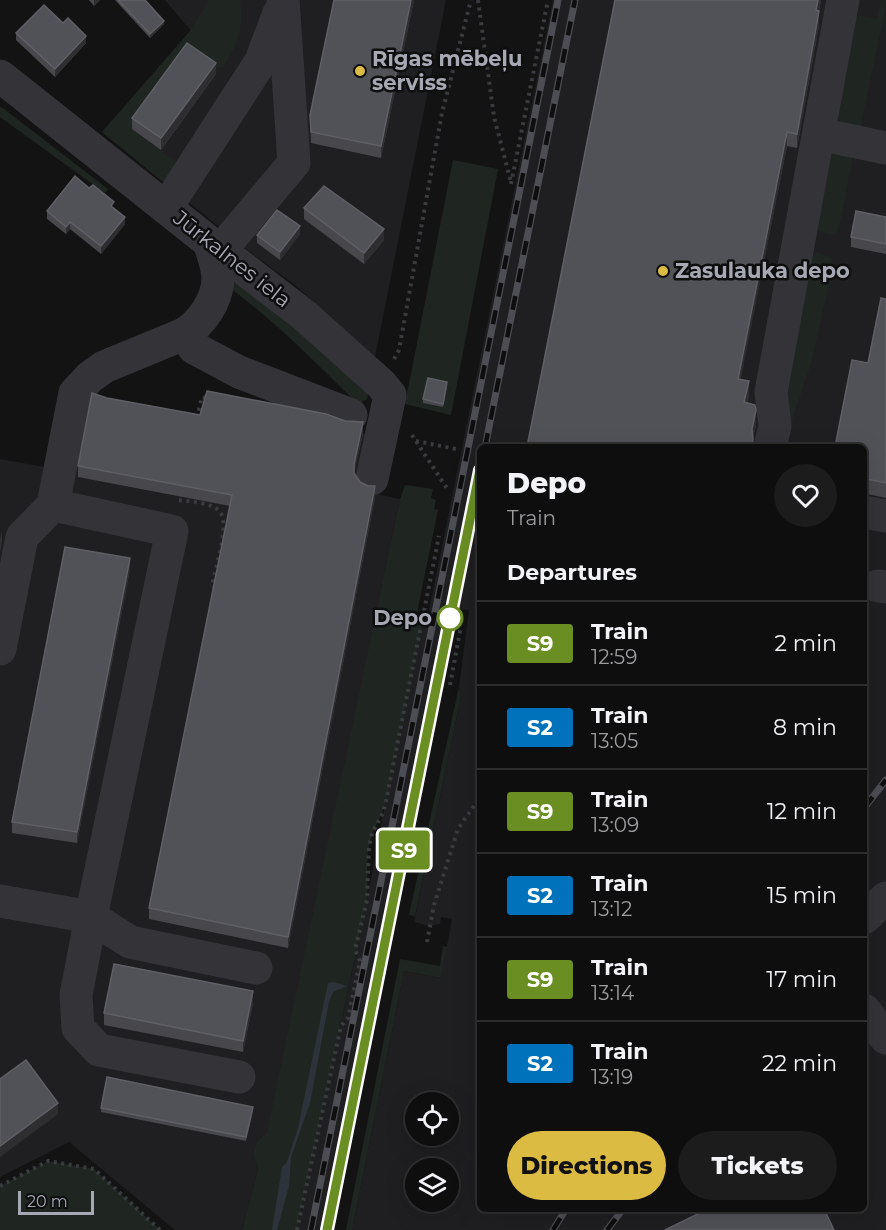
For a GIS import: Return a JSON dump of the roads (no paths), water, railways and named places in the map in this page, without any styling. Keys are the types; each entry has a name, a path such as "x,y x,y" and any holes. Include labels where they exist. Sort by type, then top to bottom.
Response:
{"street":[{"path":"166,208 261,61 283,0"},
{"path":"0,649 22,537 52,505 75,393 90,377 104,367 195,328 204,317 216,291 218,278 215,247 294,163 283,0"},
{"path":"771,444 775,426 771,392 843,0"},
{"name":"Jūrkalnes iela","path":"0,76 304,315 381,384 390,395 372,479"},
{"path":"819,134 886,148"},
{"path":"184,334 194,348 239,372 351,415"},
{"path":"52,505 172,531 76,995 78,1028 99,1050 238,1077"},
{"path":"867,513 886,516"},
{"path":"867,915 886,897"},
{"path":"0,901 91,917 130,942 256,968"},
{"path":"867,1014 886,1038"}],"railway":[{"path":"311,1230 558,0"},
{"path":"486,444 575,0"},
{"path":"327,1230 477,485"},
{"path":"867,804 886,780"},
{"path":"553,1230 564,1212"},
{"path":"607,1230 621,1212"}],"train":[{"name":"S9","path":"327,1230 477,485"}],"place":[{"name":"Rīgas mēbeļu serviss","path":"360,71"},
{"name":"Zasulauka depo","path":"663,271"},
{"name":"Depo","path":"450,618"}]}
